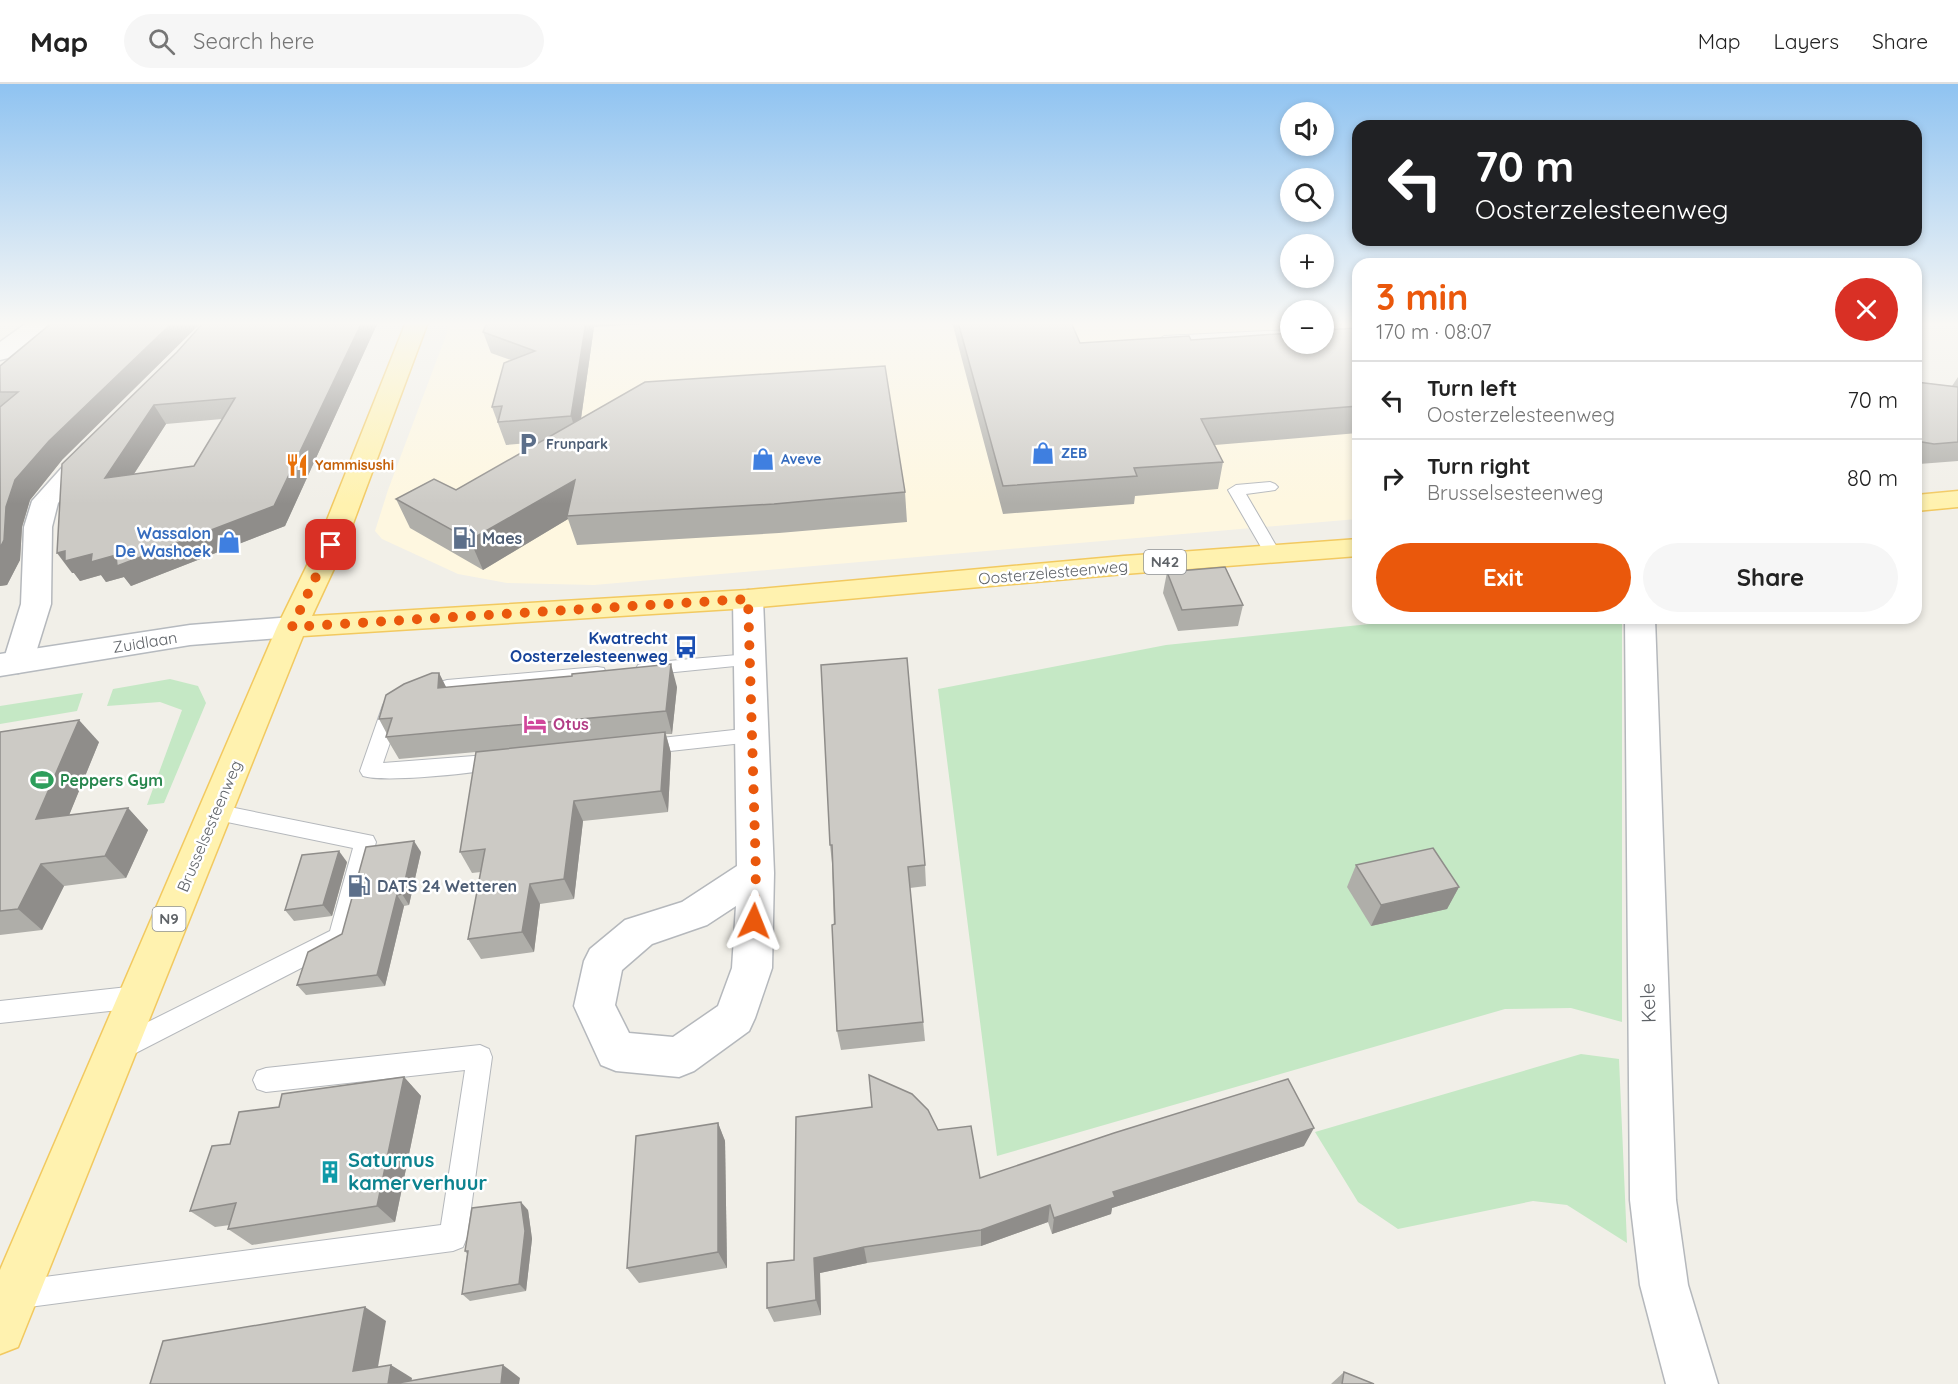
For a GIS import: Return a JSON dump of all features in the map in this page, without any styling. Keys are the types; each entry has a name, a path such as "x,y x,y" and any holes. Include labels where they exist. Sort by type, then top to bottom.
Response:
{"main road":[{"name":"Brusselsesteenweg","path":"7,1312 292,627 331,545 394,383"},
{"path":"1922,503 1958,500"},
{"name":"Oosterzelesteenweg","path":"292,627 748,599 1352,548"}],"street":[{"path":"9,664 36,604 38,527 45,501 73,467 107,435"},
{"path":"748,599 756,873 752,968 734,1018 679,1057 616,1051 594,1006 604,961 639,932 694,914 756,873"},
{"name":"Kele","path":"1640,624 1653,1200 1664,1285 1687,1373 1692,1384"},
{"name":"Zuidlaan","path":"9,664 189,635 292,627"}],"lane":[{"path":"1270,487 1236,490 1274,554"},
{"path":"425,689 749,660"},
{"path":"406,695 391,706 370,771 413,770 518,759"},
{"path":"623,748 752,735"},
{"path":"114,1052 340,937 365,842 214,812"},
{"path":"0,1012 137,997"},
{"path":"7,1312 453,1237 480,1057 266,1080"}],"shaded area":[{"path":"428,383 1352,383 1352,519 594,585 507,583 458,574 382,539 375,531"}],"green space":[{"path":"1370,624 1622,624 1622,1022 1571,1008 1505,1009 997,1156 938,689 1166,645"},
{"path":"170,679 198,686 206,703 164,803 147,805 182,710 160,702 107,706 113,689"},
{"path":"83,693 77,711 0,724 0,706"},
{"path":"1581,1054 1619,1059 1627,1243 1567,1205 1533,1201 1398,1229 1358,1202 1315,1132"}],"building":[{"path":"0,383 110,383 49,441 15,480 6,507 4,540 0,548 0,407 18,392 0,392"},
{"path":"146,383 333,383 274,506 117,566 116,555 91,562 92,554 65,561 65,551 57,553 62,464","holes":["235,398 194,466 105,478 154,405"]},
{"path":"499,383 576,383 571,416 498,422 502,406 492,407"},
{"path":"644,383 888,383 905,492 774,504 567,516 575,480 470,540 396,499 434,479 456,490"},
{"path":"975,383 1352,383 1352,406 1201,419 1223,462 1134,468 1137,476 1003,486"},
{"path":"1922,383 1958,387 1958,442 1934,444 1922,442"},
{"path":"1225,567 1243,605 1182,610 1167,572"},
{"path":"907,658 925,865 908,867 923,1022 837,1031 832,925 835,924 832,845 830,845 821,665"},
{"path":"671,664 666,711 386,737 392,718 379,719 386,695 404,684 432,673 439,673 438,688"},
{"path":"79,720 36,819 128,808 105,856 41,864 18,909 0,911 0,732"},
{"path":"665,732 661,791 574,801 564,879 530,884 522,932 468,939 485,849 460,852 476,752"},
{"path":"414,841 402,894 397,895 377,975 297,985 308,952 342,934 366,847"},
{"path":"1433,848 1459,887 1381,905 1356,865"},
{"path":"339,851 323,905 285,910 302,855"},
{"path":"869,1075 912,1094 928,1110 938,1130 971,1126 980,1178 1114,1133 1288,1079 1314,1128 1113,1192 1115,1197 1054,1218 1050,1205 981,1230 864,1247 814,1258 816,1300 767,1308 767,1263 794,1260 796,1117 872,1107"},
{"name":"Saturnus kamerverhuur","path":"404,1077 377,1206 228,1229 236,1203 190,1211 212,1146 230,1144 239,1112 279,1107 282,1094"},
{"path":"718,1123 718,1252 627,1268 636,1136"},
{"path":"521,1202 525,1231 519,1284 462,1294 468,1251 465,1251 472,1208"},
{"path":"365,1307 353,1371 391,1365 388,1384 150,1384 163,1341"},
{"path":"503,1365 501,1384 392,1384"},
{"path":"1344,1372 1374,1384 1342,1384"}],"place":[{"name":"Frunpark","path":"528,444"},
{"name":"ZEB","path":"1043,453"},
{"name":"Aveve","path":"763,459"},
{"name":"Yammisushi","path":"297,465"},
{"name":"Maes","path":"464,538"},
{"name":"Wassalon De Washoek","path":"229,542"},
{"name":"Kwatrecht Oosterzelesteenweg","path":"686,647"},
{"name":"Otus","path":"535,724"},
{"name":"Peppers Gym","path":"42,780"},
{"name":"DATS 24 Wetteren","path":"359,886"},
{"name":"Saturnus kamerverhuur","path":"330,1172"}],"route":[{"path":"331,545 292,627 748,599 756,873 754,921"}]}
